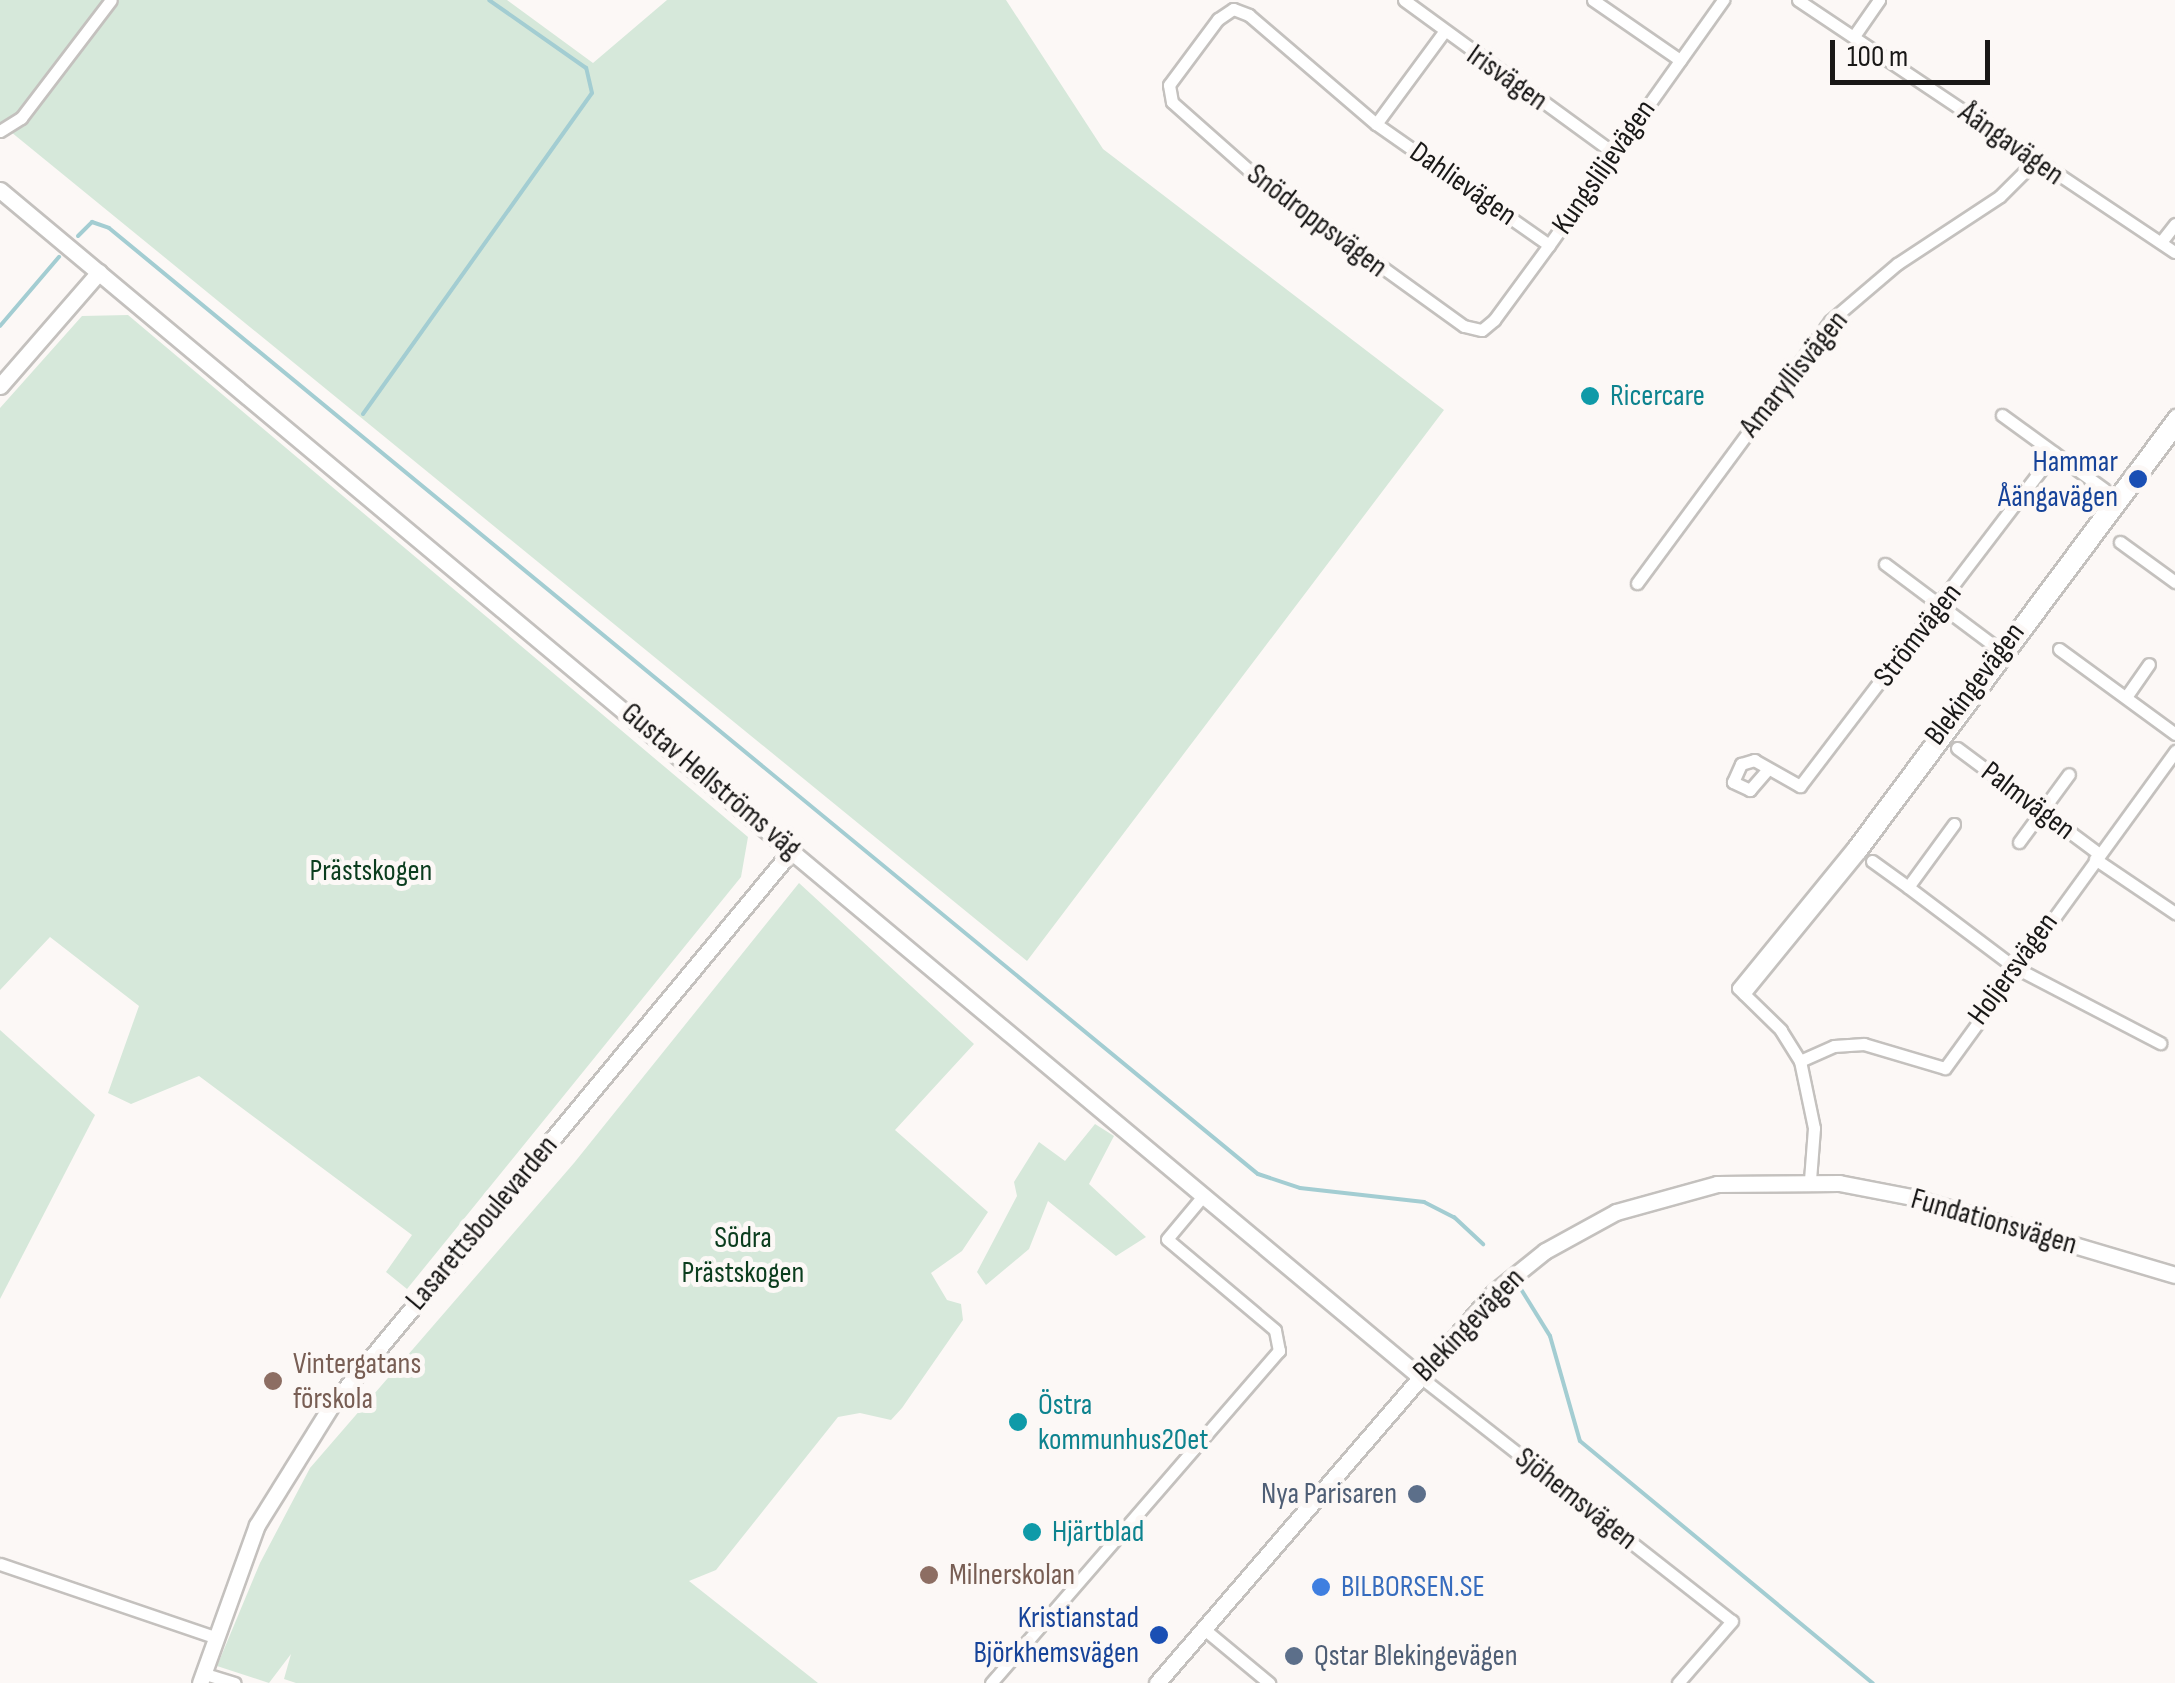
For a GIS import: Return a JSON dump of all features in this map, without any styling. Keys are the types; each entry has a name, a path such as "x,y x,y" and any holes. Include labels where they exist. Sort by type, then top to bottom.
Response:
{"street":[{"path":"0,131 21,118 111,0"},
{"name":"Irisvägen","path":"1404,0 1443,33 1614,153"},
{"path":"1593,0 1680,60"},
{"name":"Kungsliljevägen","path":"1482,330 1549,244 1723,0"},
{"name":"Åängavägen","path":"1798,0 2034,162 2175,252"},
{"path":"1854,36 1879,0"},
{"name":"Dahlievägen","path":"1167,92 1218,19 1234,9 1249,15 1376,124 1549,244"},
{"name":"Dahlievägen","path":"1376,124 1443,33"},
{"name":"Snödroppsvägen","path":"1167,92 1304,214 1464,326 1482,330"},
{"name":"Amaryllisvägen","path":"1637,583 1830,321 1897,264 2000,196 2034,162"},
{"name":"Gustav Hellströms väg","path":"0,190 1419,1376"},
{"path":"2161,242 2175,224"},
{"path":"0,386 99,272"},
{"path":"2002,415 2104,489"},
{"name":"Blekingevägen","path":"2004,653 2175,415"},
{"name":"Blekingevägen","path":"1158,1683 1419,1376 1516,1272 1592,1223 1689,1190 1810,1180 1814,1128 1800,1061 1781,1030 1741,991 2175,430"},
{"name":"Strömvägen","path":"1768,769 1800,786 1942,606 2054,453"},
{"path":"2120,542 2175,582"},
{"path":"1885,564 2004,653"},
{"path":"2059,649 2175,734"},
{"path":"2126,697 2149,664"},
{"name":"Palmvägen","path":"1957,748 2175,913"},
{"name":"Holjersvägen","path":"1800,1061 1834,1046 1864,1044 1945,1068 2175,751"},
{"path":"2018,842 2069,774"},
{"path":"1908,886 1954,824"},
{"name":"Lasarettsboulevarden","path":"201,1678 212,1636 257,1525 331,1406 793,849"},
{"path":"1872,860 2014,968 2160,1043"},
{"name":"Fundationsvägen","path":"1810,1180 1912,1198 2175,1276"},
{"path":"990,1683 1279,1351 1276,1330 1167,1239 1203,1196"},
{"name":"Sjöhemsvägen","path":"1419,1376 1732,1621 1678,1683"},
{"path":"0,1564 212,1636"},
{"path":"1204,1629 1269,1683"},
{"path":"201,1678 234,1683"}],"green space":[{"path":"0,0 507,0 593,63 667,0 1006,0 1103,149 1444,410 1027,961 0,123"},
{"name":"Prästskogen","path":"128,315 748,837 741,877 407,1289 386,1272 412,1235 199,1076 131,1104 108,1093 139,1006 50,937 0,990 0,408 82,316"},
{"name":"Södra Prästskogen","path":"799,883 974,1044 895,1130 988,1212 962,1251 931,1273 947,1300 961,1304 963,1320 902,1408 891,1420 860,1413 838,1417 716,1570 689,1581 818,1683 296,1683 284,1679 291,1654 269,1683 217,1666 260,1563 310,1468 574,1163"},
{"path":"0,1030 95,1115 0,1299"},
{"path":"1095,1124 1114,1136 1089,1184 1146,1237 1116,1256 1048,1201 1029,1249 986,1285 977,1272 1017,1196 1014,1182 1039,1142 1065,1161"}],"waterway":[{"path":"363,414 592,93 586,68 489,0"},
{"path":"78,236 92,222 109,228 1258,1174 1300,1188 1424,1202 1454,1217 1483,1244"},
{"path":"0,326 59,257"},
{"path":"1519,1286 1550,1336 1580,1441 1873,1683"}],"place":[{"name":"Ricercare","path":"1590,396"},
{"name":"Hammar Åängavägen","path":"2138,479"},
{"name":"Vintergatans förskola","path":"273,1381"},
{"name":"Östra kommunhus20et","path":"1018,1422"},
{"name":"Nya Parisaren","path":"1417,1494"},
{"name":"Hjärtblad","path":"1032,1532"},
{"name":"Milnerskolan","path":"929,1575"},
{"name":"BILBORSEN.SE","path":"1321,1587"},
{"name":"Kristianstad Björkhemsvägen","path":"1159,1635"},
{"name":"Qstar Blekingevägen","path":"1294,1656"}]}
